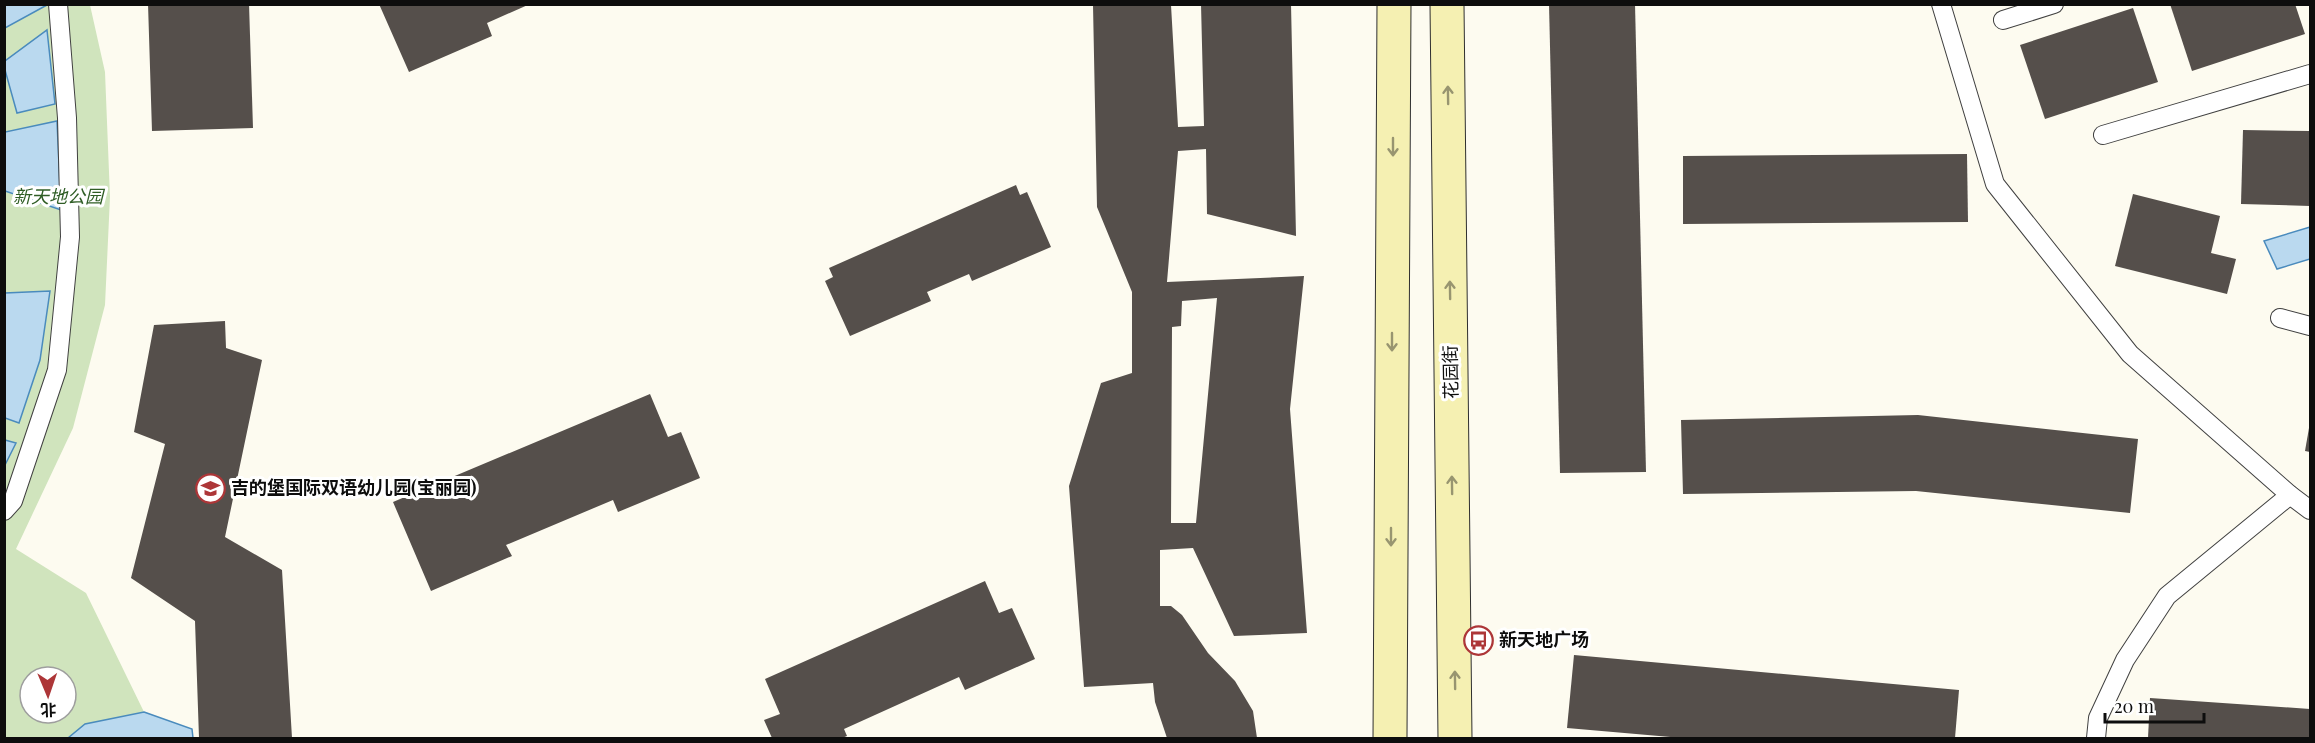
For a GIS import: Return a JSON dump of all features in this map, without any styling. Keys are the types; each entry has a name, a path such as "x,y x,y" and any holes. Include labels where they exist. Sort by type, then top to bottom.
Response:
{"main road":[{"path":"1390,738 1394,4"},
{"name":"花园街","path":"1447,4 1455,738"}],"lane":[{"path":"4,511 13,501 57,370 70,237 67,118 58,4"},
{"path":"1941,4 1995,184 2130,354 2310,510"},
{"path":"2002,20 2054,4"},
{"path":"2103,135 2310,74"},
{"path":"2280,318 2310,326"},
{"path":"2096,738 2098,718 2125,660 2167,596 2290,495"}],"green space":[{"name":"新天地公园","path":"4,5 90,5 105,72 110,197 105,305 73,428 16,549 86,593 144,712 192,729 193,738 5,738"}],"water":[{"path":"5,4 47,4 47,5 5,28"},
{"path":"47,30 55,104 17,113 5,70 5,61"},
{"path":"57,121 61,210 5,191 5,132"},
{"path":"2310,227 2310,259 2277,269 2264,241"},
{"path":"50,291 40,360 19,423 5,418 5,293"},
{"path":"4,440 16,443 5,465"},
{"path":"144,712 192,729 193,738 68,738 85,724"}],"building":[{"path":"148,4 249,4 253,128 152,131"},
{"path":"379,4 530,4 487,23 492,36 409,72"},
{"path":"1201,4 1291,4 1296,236 1207,214 1206,149 1178,151 1167,282 1304,276 1290,409 1307,633 1234,636 1193,548 1160,550 1160,606 1171,606 1182,615 1208,653 1235,681 1253,711 1257,738 1167,738 1155,702 1153,683 1084,687 1069,486 1101,383 1132,373 1132,292 1097,207 1093,5 1171,5 1178,127 1204,126","holes":["1217,298 1196,523 1171,523 1172,327 1181,326 1182,301"]},
{"path":"1549,4 1635,4 1646,472 1560,473"},
{"path":"2170,4 2295,4 2305,34 2192,71"},
{"path":"2133,8 2158,82 2045,119 2020,45"},
{"path":"2243,130 2310,131 2310,206 2241,204"},
{"path":"1967,154 1968,222 1683,224 1683,156"},
{"path":"1016,185 1020,195 1027,192 1051,247 972,281 969,274 927,292 931,301 850,336 825,281 833,277 829,268"},
{"path":"2133,194 2220,216 2211,253 2236,259 2227,294 2115,266"},
{"path":"225,321 226,348 262,360 225,537 282,570 292,738 199,738 195,621 131,578 165,444 134,432 154,325"},
{"path":"650,394 668,437 681,432 700,478 618,512 613,500 506,545 512,556 431,591 393,502"},
{"path":"1918,415 2138,439 2130,513 1916,491 1683,494 1681,420"},
{"path":"2310,429 2310,452 2305,451"},
{"path":"985,581 999,613 1012,608 1035,659 965,690 959,677 844,729 847,736 842,738 772,738 764,720 780,714 765,679"},
{"path":"1574,655 1959,690 1955,738 1682,738 1567,728"},
{"path":"2150,698 2310,709 2310,738 2148,738"}],"place":[{"name":"吉的堡国际双语幼儿园(宝丽园)","path":"210,488"},
{"name":"新天地广场","path":"1478,640"}]}
